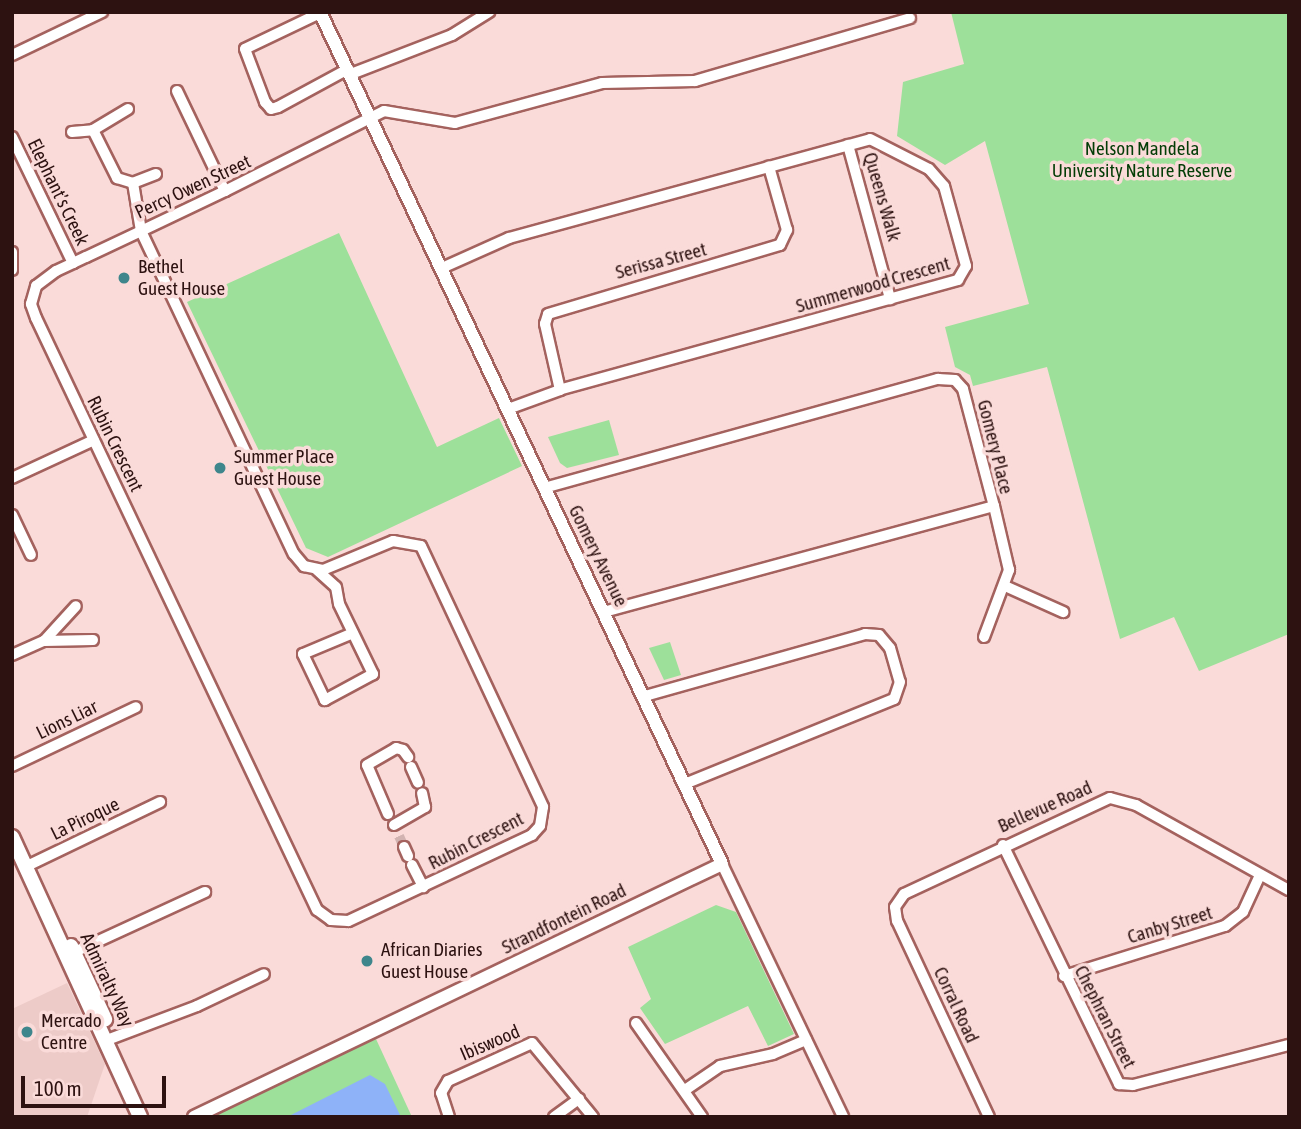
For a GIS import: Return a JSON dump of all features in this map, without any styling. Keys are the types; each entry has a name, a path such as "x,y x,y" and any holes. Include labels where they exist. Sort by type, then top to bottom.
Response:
{"main road":[{"name":"Admiralty Way","path":"12,837 148,1117"},
{"name":"Admiralty Way","path":"110,1039 140,1117"},
{"path":"126,1079 129,1117"}],"street":[{"path":"12,55 102,12"},
{"path":"320,13 245,49 265,102 271,108 350,72 445,38 489,12"},
{"name":"Gomery Avenue","path":"320,13 843,1117"},
{"name":"Percy Owen Street","path":"34,290 46,276 370,118 390,111 455,123 602,83 695,81 910,18"},
{"path":"177,91 225,191"},
{"path":"72,132 93,130 128,109"},
{"path":"93,130 117,178 133,183 156,174"},
{"name":"Elephant’s Creek","path":"12,137 73,263"},
{"name":"Summerwood Crescent","path":"442,268 509,238 874,139 937,175 952,212 966,266 963,277 560,390 508,409"},
{"name":"Queens Walk","path":"848,145 891,299"},
{"name":"Serissa Street","path":"560,390 545,324 553,309 784,241 787,230 769,167"},
{"path":"133,183 141,231 293,554 304,566 317,570 336,587 353,633 373,675 325,700 303,654 353,633"},
{"path":"12,252 12,270"},
{"name":"Rubin Crescent","path":"34,290 33,312 317,909 331,920 348,921 532,835 543,817 540,797 421,547 393,541 317,570"},
{"name":"Gomery Place","path":"544,488 946,378 955,380 963,389 994,506 603,612"},
{"path":"12,478 94,440"},
{"path":"984,637 1005,586 1009,558 994,506"},
{"path":"12,515 31,555"},
{"path":"12,548 24,542"},
{"path":"1005,586 1063,612"},
{"path":"44,642 76,606"},
{"path":"645,695 865,634 879,635 890,648 900,682 894,699 687,783"},
{"path":"12,655 44,642 93,640"},
{"name":"Lions Liar","path":"12,766 136,707"},
{"path":"392,821 425,807 410,762 396,748 367,765 392,821 423,887"},
{"name":"Bellevue Road","path":"895,907 913,888 1103,799 1119,799 1289,890"},
{"name":"La Piroque","path":"26,865 160,802"},
{"name":"Chephran Street","path":"1003,845 1111,1074 1124,1086 1289,1045"},
{"name":"Strandfontein Road","path":"194,1117 722,864"},
{"name":"Canby Street","path":"1064,976 1225,926 1243,912 1260,875"},
{"path":"70,954 205,892"},
{"name":"Corral Road","path":"895,907 899,926 989,1117"},
{"path":"110,1039 197,1006 264,974"},
{"path":"636,1023 702,1117"},
{"path":"685,1090 720,1066 781,1051 806,1040"},
{"name":"Ibiswood","path":"449,1117 441,1093 448,1081 532,1042 593,1117"},
{"path":"554,1117 579,1099"}],"shaded area":[{"path":"67,983 105,1064 87,1117 12,1117 12,1009"}],"green space":[{"name":"Nelson Mandela University Nature Reserve","path":"951,12 1289,12 1289,634 1199,671 1174,617 1120,639 1047,367 973,386 970,375 955,367 945,327 1029,304 985,141 945,165 897,136 903,82 964,64"},
{"path":"339,233 437,447 499,418 522,466 328,557 306,548 187,302"},
{"path":"609,420 619,455 567,468 560,463 548,437"},
{"path":"670,642 681,675 664,680 649,648"},
{"path":"716,905 736,912 794,1034 768,1046 748,1006 665,1044 640,1008 651,999 628,947"},
{"path":"376,1039 412,1117 203,1117"}],"water":[{"path":"370,1075 385,1084 401,1117 287,1117"}],"tunnel":[{"path":"399,836 404,847"}],"place":[{"name":"Bethel Guest House","path":"124,278"},
{"name":"Summer Place Guest House","path":"220,468"},
{"name":"African Diaries Guest House","path":"367,961"},
{"name":"Mercado Centre","path":"27,1032"}]}
